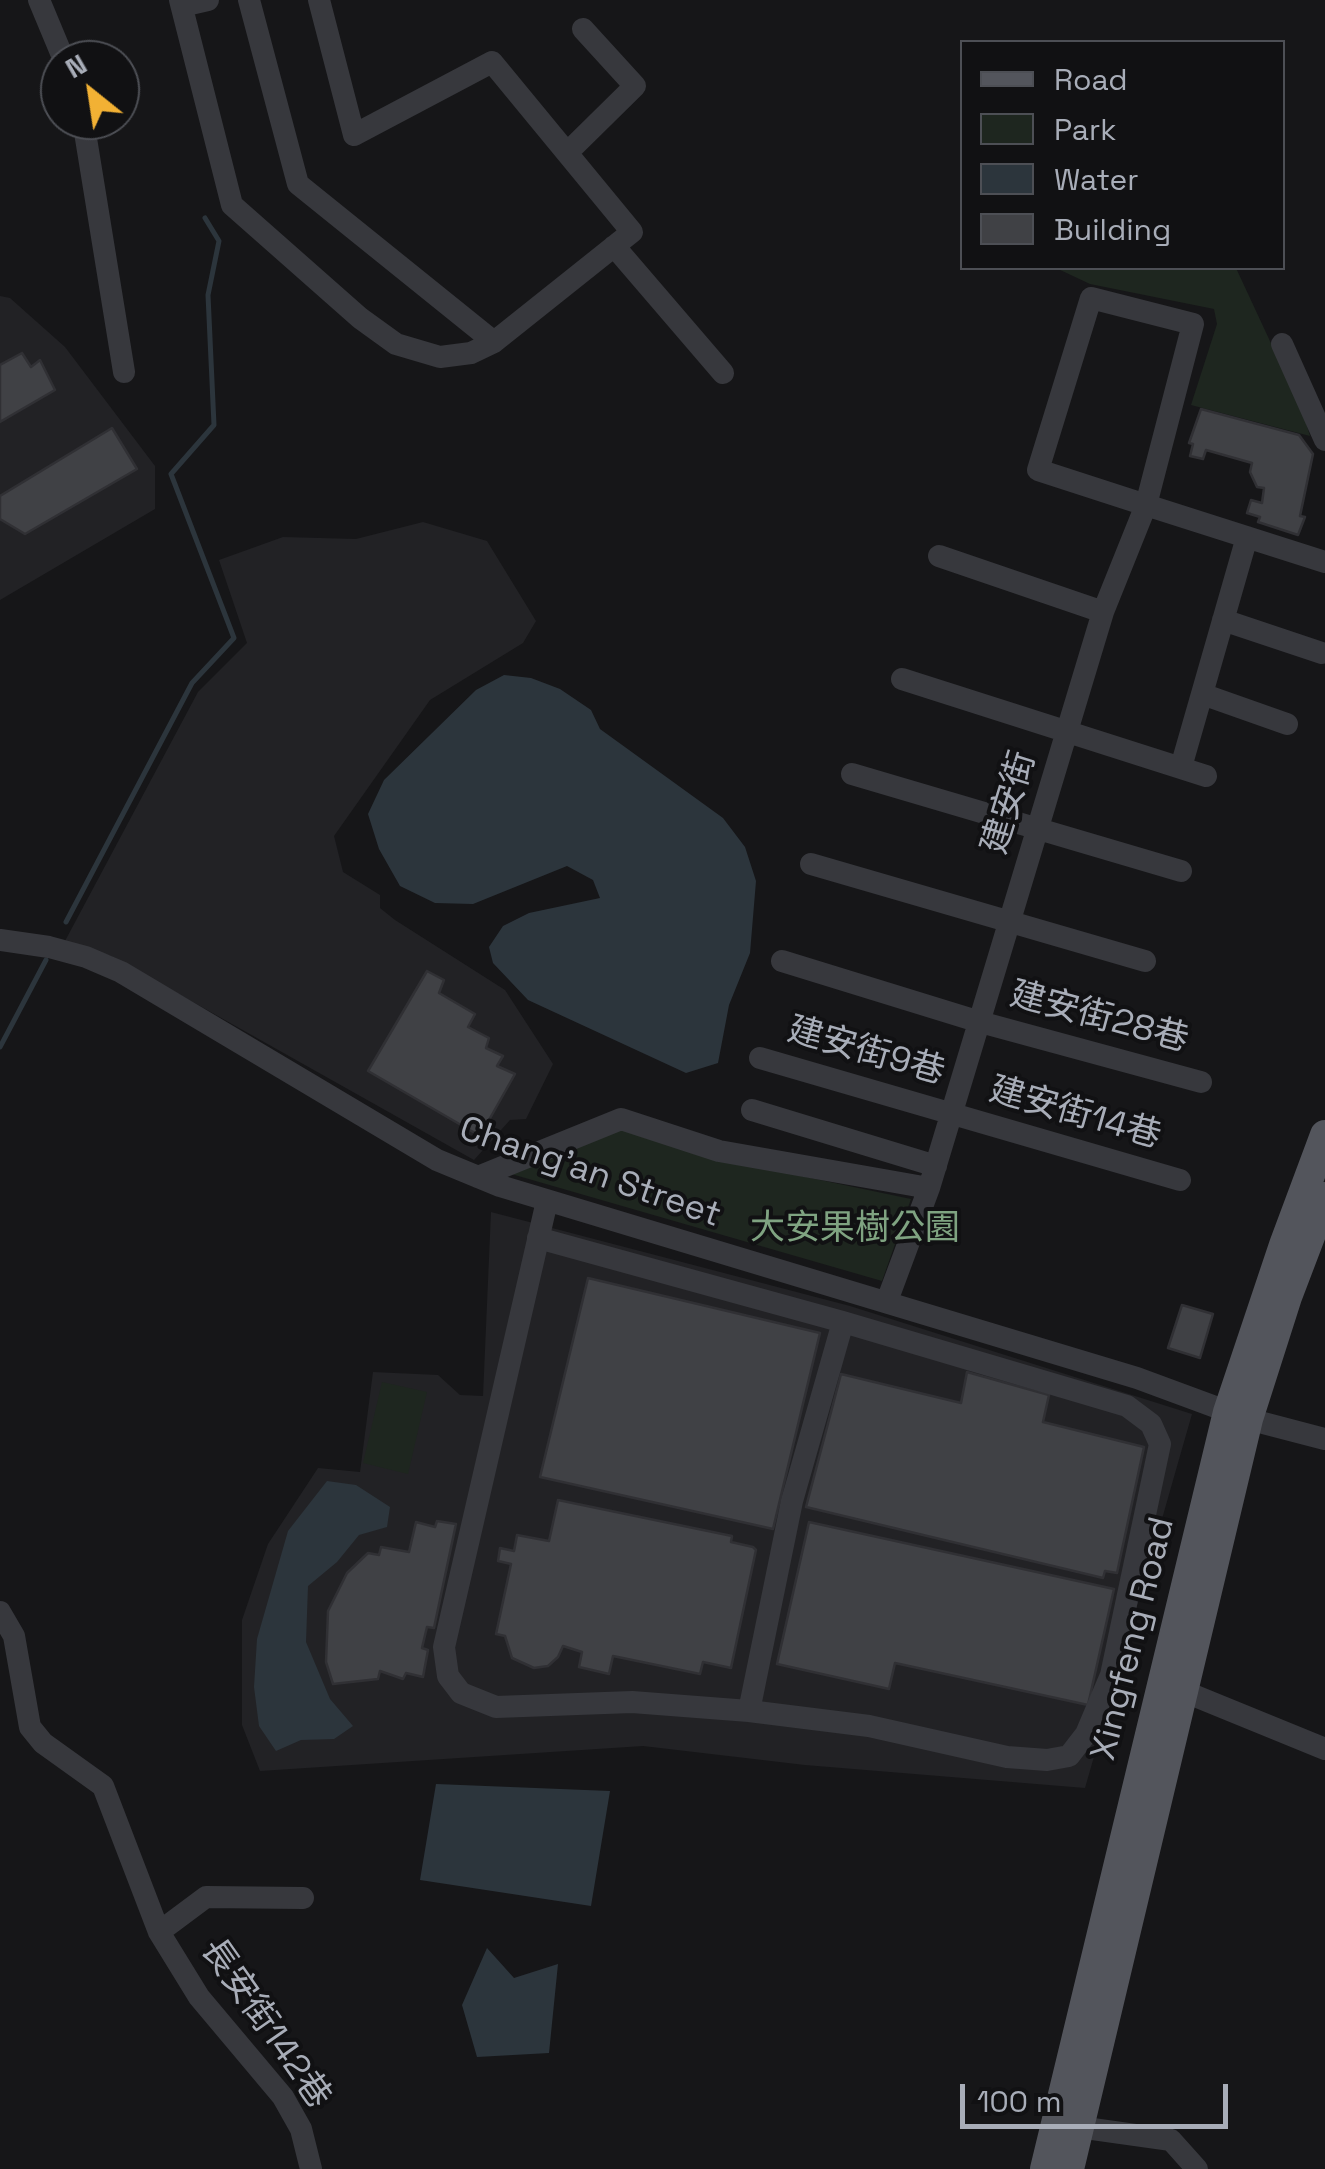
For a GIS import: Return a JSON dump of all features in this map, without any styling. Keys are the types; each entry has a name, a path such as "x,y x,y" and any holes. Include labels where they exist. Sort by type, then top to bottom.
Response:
{"main road":[{"name":"Xingfeng Road","path":"1068,2169 1067,2125 1238,1415 1284,1245 1325,1135"},
{"name":"Xingfeng Road","path":"1046,2169 1067,2125 1183,1691 1238,1415 1325,1197"}],"street":[{"path":"39,0 56,40"},
{"path":"208,0 181,3 232,204 360,318 396,344 440,357 471,353 494,342 623,239"},
{"path":"249,0 298,184 494,342"},
{"path":"318,0 354,136 492,62 567,153 623,239 723,373"},
{"path":"567,153 635,86 584,29"},
{"path":"86,140 124,372"},
{"name":"建安街","path":"887,1302 952,1114 1103,612 1146,505 1193,324 1091,298 1038,470 1146,505"},
{"path":"1282,344 1325,440"},
{"path":"1146,505 1325,562"},
{"path":"1181,768 1247,537"},
{"path":"939,556 1103,612"},
{"path":"1223,620 1322,653"},
{"path":"902,679 1206,776"},
{"path":"1202,694 1287,724"},
{"path":"852,774 1182,871"},
{"path":"811,864 1146,961"},
{"name":"Chang'an Street","path":"0,940 86,957 121,972 437,1160 478,1177 1137,1378 1238,1415 1325,1438"},
{"name":"建安街28巷","path":"782,961 980,1022 1201,1082"},
{"name":"建安街9巷","path":"760,1058 952,1114"},
{"path":"752,1110 932,1177"},
{"name":"建安街14巷","path":"952,1114 1180,1180"},
{"path":"478,1177 622,1119 719,1151 932,1177"},
{"path":"538,1238 843,1322 1126,1406 1152,1424 1160,1444 1110,1675 1086,1734 1069,1756 1048,1760 1007,1757 869,1726 749,1711 632,1702 496,1708 461,1693 448,1676 444,1647 538,1238 547,1201"},
{"path":"749,1711 792,1502 843,1322"},
{"name":"長安街142巷","path":"0,1612 14,1636 30,1726 42,1743 103,1786 159,1932 199,1997 283,2097 301,2129 311,2169"},
{"path":"1183,1691 1325,1749"},
{"path":"159,1932 206,1897 303,1898"},
{"path":"1067,2125 1171,2140 1197,2169"}],"shaded area":[{"path":"0,296 10,298 65,347 155,466 155,509 0,600"},
{"path":"423,522 487,541 536,621 523,643 430,700 334,836 343,872 380,895 380,908 395,920 505,990 553,1064 526,1119 510,1120 474,1160 111,956 65,941 198,692 247,643 219,560 283,537 356,539"},
{"path":"491,1212 850,1306 1192,1414 1085,1788 805,1765 643,1746 260,1771 242,1725 242,1620 268,1544 318,1468 360,1472 373,1372 438,1375 460,1395 483,1396"}],"green space":[{"path":"1060,270 1237,270 1302,410 1310,436 1191,405 1217,324 1214,309 1090,284"},
{"name":"大安果樹公園","path":"616,1124 720,1159 911,1199 882,1281 501,1171"},
{"path":"382,1382 427,1392 408,1474 363,1463"}],"water":[{"path":"504,675 531,678 560,689 591,710 600,729 723,818 745,847 756,881 750,953 729,1005 718,1063 686,1073 528,1000 493,963 489,947 503,926 529,913 600,898 593,880 567,866 473,904 435,903 400,886 379,849 368,814 384,780 476,690"},
{"path":"327,1481 356,1485 390,1507 387,1527 359,1535 337,1562 308,1586 306,1642 330,1699 353,1726 334,1739 301,1740 276,1751 259,1726 254,1687 257,1639 288,1531"},
{"path":"436,1784 610,1791 591,1906 420,1880"},
{"path":"487,1948 514,1978 558,1964 549,2053 477,2057 462,2005"}],"building":[{"path":"22,353 31,367 40,360 55,390 0,422 0,365"},
{"path":"1201,409 1299,435 1313,454 1300,516 1305,517 1298,535 1258,522 1260,517 1247,513 1251,500 1262,503 1264,488 1257,487 1250,472 1252,463 1206,450 1203,459 1190,456 1193,444 1189,443"},
{"path":"112,428 137,469 25,534 0,519 0,496"},
{"path":"427,971 444,980 439,993 475,1014 468,1027 489,1038 486,1048 503,1056 497,1066 515,1074 480,1136 368,1071"},
{"path":"588,1278 820,1333 773,1529 540,1477"},
{"path":"1182,1305 1213,1314 1200,1358 1168,1348"},
{"path":"967,1372 1049,1395 1043,1422 1144,1447 1117,1573 1105,1571 1103,1578 806,1507 841,1374 961,1403"},
{"path":"558,1500 732,1536 731,1542 753,1547 756,1550 731,1668 703,1662 700,1674 613,1656 609,1674 579,1667 582,1652 563,1646 548,1666 534,1668 512,1658 505,1636 496,1634 511,1564 498,1561 500,1548 514,1551 517,1535 549,1541"},
{"path":"437,1521 456,1524 434,1628 427,1627 422,1648 428,1650 423,1677 406,1673 403,1679 380,1671 378,1679 333,1684 326,1662 328,1611 347,1573 368,1553 379,1555 381,1547 409,1552 416,1522 435,1527"},
{"path":"809,1522 1114,1589 1088,1705 895,1663 889,1689 777,1664"}],"waterway":[{"path":"66,922 192,683 234,638 171,474 214,425 208,295 219,241 205,218"},
{"path":"0,1047 46,960"}]}
